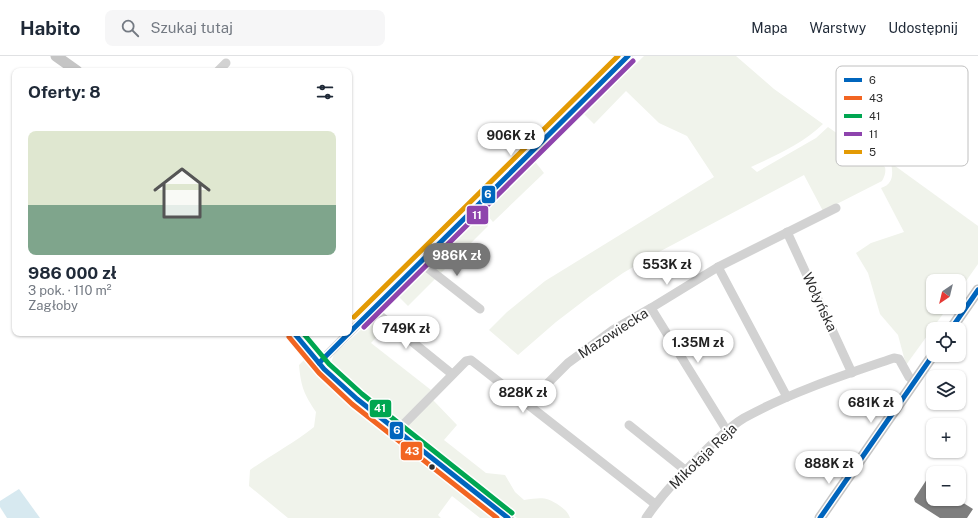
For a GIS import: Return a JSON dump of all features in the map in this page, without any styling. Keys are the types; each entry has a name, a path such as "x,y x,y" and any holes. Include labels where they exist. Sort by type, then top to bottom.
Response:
{"main road":[{"path":"56,56 73,68"},
{"path":"956,322 978,290"},
{"path":"296,336 319,363 357,399 508,518"},
{"path":"820,518 928,362"}],"street":[{"path":"352,330 628,56"},
{"path":"221,68 226,63"},
{"name":"Mazowiecka","path":"529,405 568,362 614,330 718,267 836,208"},
{"name":"Wołyńska","path":"787,232 852,373"},
{"path":"420,262 480,309"},
{"path":"718,267 787,397"},
{"path":"651,308 727,431"},
{"path":"373,310 452,374"},
{"path":"319,363 346,336"},
{"name":"Mikołaja Reja","path":"646,518 655,504 685,470 743,418 787,397 894,358 899,359 909,378 915,382"},
{"path":"398,430 452,374 466,361 471,360 655,504"},
{"path":"629,425 685,470"}],"shaded area":[{"path":"644,56 736,56 774,89 823,124 798,143 751,167 757,172 816,138 828,127 836,133 836,166 884,166 885,167 884,177 882,181 823,211 804,175 657,253 623,273 556,322 518,355 489,330 507,312 545,281 714,177 687,136 659,123 626,91 594,124 581,111 598,94 601,98"},
{"path":"533,159 544,173 493,222 482,209"},
{"path":"891,166 895,166 978,226 978,264 966,281 966,274 926,274 926,314 943,314 937,322 926,322 926,337 906,365 898,335 880,314 868,273 856,253 871,243 904,232 881,188 888,184 892,178"},
{"path":"477,214 488,226 441,273 430,265 430,260"},
{"path":"420,270 425,270 435,279 408,306 396,294"},
{"path":"374,318 379,319 387,326 371,343 431,390 402,420 397,421 391,419 380,411 335,372 331,363 334,354"},
{"path":"305,359 340,393 434,473 436,472 452,481 500,518 480,518 452,496 438,515 441,518 288,518 249,486 250,470 314,427 316,412 304,390 300,373 299,365"},
{"path":"433,400 457,425 444,440 486,473 505,475 515,492 524,500 539,498 546,499 560,506 565,510 570,518 517,518 410,434 407,429 408,426"},
{"path":"19,489 40,518 7,518 0,507 0,501"}],"building":[{"path":"926,481 926,506 966,506 966,505 973,509 967,518 940,518 915,502 914,499"}],"transit line":[{"name":"5","path":"354,317 618,56"},
{"name":"6","path":"352,330 628,56"},
{"name":"11","path":"364,327 633,61"},
{"name":"6","path":"956,322 978,290"},
{"name":"6","path":"296,336 324,369 357,399 508,518"},
{"name":"41","path":"306,336 329,364 362,394 512,513"},
{"name":"6","path":"319,363 346,336"},
{"name":"43","path":"289,337 319,373 352,404 497,518"},
{"name":"6","path":"820,518 928,362"}]}
